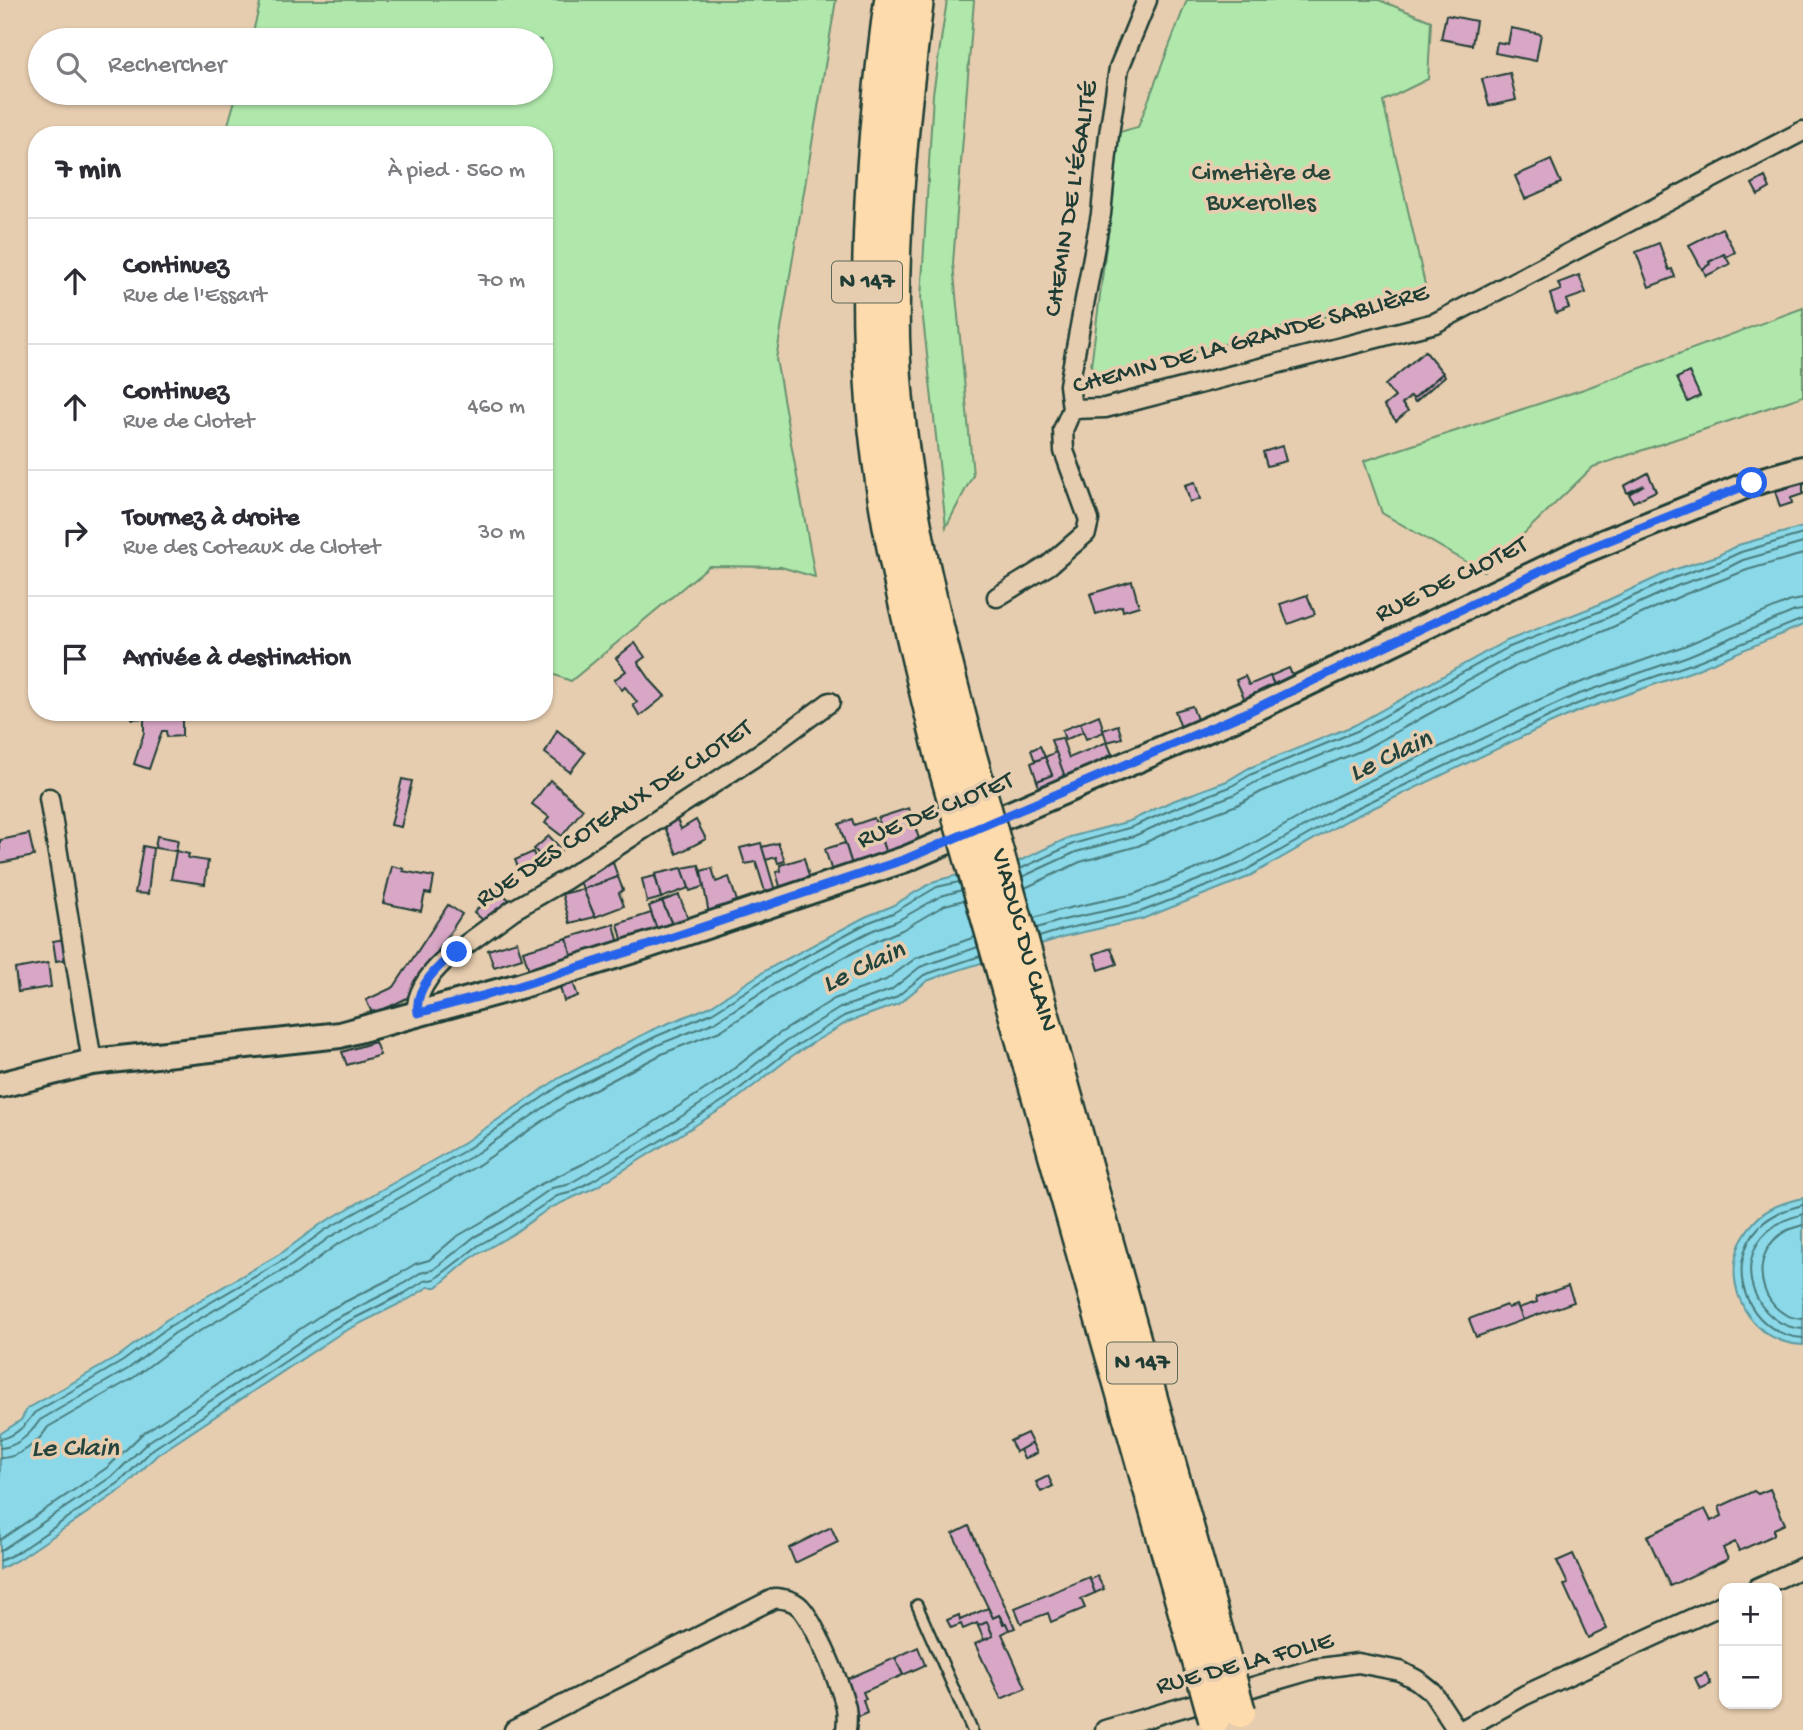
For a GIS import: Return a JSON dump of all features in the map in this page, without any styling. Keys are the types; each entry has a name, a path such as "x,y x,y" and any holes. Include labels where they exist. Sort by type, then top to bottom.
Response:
{"highway":[{"name":"N 147","path":"890,0 874,141 869,222 867,285 872,403 894,547 954,751"},
{"name":"N 147","path":"918,0 900,157 894,275 894,341 903,446 940,639 954,751"},
{"name":"VIADUC DU CLAIN","path":"954,751 1229,1723"}],"main road":[{"name":"RUE DE CLOTET","path":"0,1085 92,1062 340,1035 519,986 906,859 1248,712 1580,552 1739,487 1803,469"}],"street":[{"name":"CHEMIN DE L'ÉGALITÉ","path":"1072,410 1069,385 1101,214 1119,68 1147,0"},
{"name":"CHEMIN DE LA GRANDE SABLIÈRE","path":"997,597 1049,565 1086,533 1090,520 1064,451 1063,430 1072,410 1105,408 1435,323 1803,131"},
{"name":"RUE DES COTEAUX DE CLOTET","path":"418,1013 416,1004 420,992 436,968 445,960 513,910 565,880 765,750 830,702"},
{"path":"49,798 92,1062"},
{"path":"1768,1583 1803,1567"},
{"path":"514,1730 775,1598 799,1605 814,1629 842,1694 846,1710 846,1730"},
{"name":"RUE DE LA FOLIE","path":"1105,1730 1314,1669 1358,1663 1400,1671 1417,1680 1432,1692 1460,1730 1525,1695 1719,1606"}],"lane":[{"path":"917,1605 972,1730"}],"green space":[{"path":"261,0 836,0 776,359 815,577 781,567 709,566 571,681 553,674 553,126 228,126 234,105 553,105 553,28 254,28"},
{"path":"947,0 974,0 953,263 973,475 946,527 921,300 933,94"},
{"name":"Cimetière de Buxerolles","path":"1187,0 1379,0 1431,21 1428,79 1383,101 1426,289 1103,377 1091,366 1109,224 1116,133 1138,127"},
{"path":"1803,308 1803,396 1593,467 1484,572 1382,513 1364,461 1584,389"}],"water":[{"name":"Le Clain","path":"1803,527 1803,625 1693,671 1547,725 1348,820 1246,878 1142,919 1066,936 943,975 927,981 898,1004 848,1022 792,1056 733,1102 596,1187 548,1209 513,1234 470,1259 437,1287 428,1287 341,1333 157,1455 125,1487 21,1558 0,1569 0,1434 21,1420 27,1409 119,1356 166,1320 283,1252 321,1224 462,1144 559,1078 654,1029 709,1007 768,969 935,881 989,867 1011,865 1070,837 1130,821 1355,725 1504,642 1593,607 1673,570 1717,556 1738,545"},
{"path":"1803,1198 1803,1345 1781,1341 1763,1331 1749,1316 1740,1299 1735,1279 1736,1259 1742,1239 1755,1221 1777,1206"}],"building":[{"path":"1446,15 1476,21 1472,45 1441,39"},
{"path":"1511,28 1541,34 1536,61 1495,53 1497,42 1508,44"},
{"path":"1510,73 1516,100 1489,106 1482,79"},
{"path":"1551,160 1561,183 1525,199 1515,176"},
{"path":"1765,177 1770,188 1758,195 1752,184"},
{"path":"1722,228 1735,252 1726,257 1724,254 1702,269 1689,245"},
{"path":"1659,243 1669,270 1672,269 1675,277 1649,287 1636,252"},
{"path":"1724,254 1730,264 1706,276 1703,269 1709,262"},
{"path":"1579,275 1586,293 1566,300 1569,308 1556,313 1550,294 1561,290 1558,283"},
{"path":"1425,351 1443,373 1413,399 1411,396 1402,404 1408,411 1396,421 1384,406 1395,397 1385,385"},
{"path":"1689,372 1700,396 1688,402 1677,378"},
{"path":"1443,373 1445,376 1415,402 1413,399"},
{"path":"1282,446 1286,461 1267,466 1263,452"},
{"path":"1648,473 1656,491 1633,502 1629,494 1644,485 1627,493 1624,486"},
{"path":"1195,482 1200,499 1190,502 1185,485"},
{"path":"1803,483 1803,494 1791,498 1792,503 1780,507 1775,491"},
{"path":"1132,581 1139,606 1123,611 1122,606 1096,614 1090,594"},
{"path":"1307,595 1315,614 1288,624 1280,604"},
{"path":"635,643 645,657 638,662 665,696 640,716 633,705 637,702 625,687 622,690 614,680 626,671 616,658"},
{"path":"1289,668 1296,683 1277,692 1270,676"},
{"path":"1245,676 1249,685 1270,676 1275,687 1245,700 1236,680"},
{"path":"1192,706 1198,722 1181,728 1175,711"},
{"path":"1099,715 1104,732 1086,739 1080,723"},
{"path":"144,721 182,721 182,736 167,737 166,731 162,731 149,769 134,764 144,733"},
{"path":"1080,723 1083,732 1065,740 1062,730"},
{"path":"1118,725 1122,738 1107,742 1103,730"},
{"path":"557,730 585,753 570,772 545,753"},
{"path":"1062,738 1069,758 1107,742 1112,754 1101,760 1103,764 1066,780 1051,740"},
{"path":"1040,746 1045,757 1035,761 1031,750"},
{"path":"1056,752 1066,780 1041,792 1037,781 1052,775 1045,757"},
{"path":"1045,757 1052,775 1037,781 1031,763"},
{"path":"402,779 412,781 401,827 391,825"},
{"path":"550,780 583,809 562,836 545,823 549,817 532,804"},
{"path":"909,808 920,842 886,854 876,823 879,822 878,818"},
{"path":"675,815 681,829 696,820 706,839 677,854 663,823"},
{"path":"874,818 886,854 852,865 839,824 852,819 854,825"},
{"path":"29,834 34,856 0,863 0,840"},
{"path":"157,836 178,840 176,851 155,848"},
{"path":"549,836 562,850 547,863 534,849"},
{"path":"761,843 775,891 766,895 756,862 745,864 740,848"},
{"path":"778,843 785,861 778,863 776,857 766,860 762,847"},
{"path":"845,843 852,865 832,872 825,849"},
{"path":"143,846 153,848 148,894 135,893"},
{"path":"176,851 189,854 188,858 208,861 205,884 171,879"},
{"path":"533,852 536,860 532,862 534,867 520,872 515,860"},
{"path":"611,857 618,877 583,889 579,878"},
{"path":"804,858 810,880 781,890 776,872 781,871 780,865"},
{"path":"699,865 705,886 690,891 682,868"},
{"path":"392,866 434,877 431,894 425,893 421,911 383,903"},
{"path":"682,868 689,888 661,898 655,874"},
{"path":"712,868 716,882 729,877 738,904 709,914 701,871"},
{"path":"655,876 661,898 647,902 642,879"},
{"path":"618,877 623,890 619,893 624,906 595,917 583,889"},
{"path":"583,889 595,917 570,923 562,894"},
{"path":"498,890 513,903 486,923 474,912"},
{"path":"679,895 689,921 673,927 662,901"},
{"path":"662,901 673,927 658,932 649,906"},
{"path":"448,905 462,914 407,998 373,1015 366,1000 394,987"},
{"path":"651,913 658,932 623,943 618,924"},
{"path":"614,924 619,944 572,958 567,938"},
{"path":"567,938 572,958 529,970 523,951"},
{"path":"65,939 68,959 56,961 53,941"},
{"path":"517,941 522,958 494,967 488,950"},
{"path":"1111,948 1117,964 1099,970 1094,954"},
{"path":"48,963 51,987 18,992 15,969"},
{"path":"572,980 578,996 564,1001 559,984"},
{"path":"375,1042 380,1055 347,1065 342,1052"},
{"path":"1568,1286 1574,1302 1523,1320 1518,1308 1537,1302 1536,1297"},
{"path":"1506,1305 1508,1308 1517,1305 1523,1320 1476,1337 1469,1319"},
{"path":"1027,1433 1032,1443 1016,1452 1010,1441"},
{"path":"1032,1443 1037,1453 1024,1459 1020,1450"},
{"path":"1048,1476 1053,1486 1041,1492 1036,1482"},
{"path":"1770,1489 1785,1524 1774,1529 1774,1535 1739,1551 1735,1542 1723,1548 1728,1559 1670,1586 1647,1536 1705,1509 1711,1521 1722,1516 1719,1507 1754,1491 1758,1494"},
{"path":"969,1526 1015,1628 1009,1630 999,1615 993,1618 953,1534"},
{"path":"831,1527 838,1542 795,1563 789,1548"},
{"path":"1573,1554 1607,1629 1588,1638 1564,1585 1568,1584 1557,1561"},
{"path":"1097,1576 1104,1589 1095,1593 1090,1580"},
{"path":"1089,1577 1095,1593 1081,1599 1085,1608 1051,1622 1048,1613 1021,1623 1015,1608"},
{"path":"988,1608 993,1618 999,1615 1003,1624 1006,1623 1009,1630 1002,1634 1026,1688 1001,1699 975,1644 993,1636 987,1622 963,1629 961,1624 951,1628 947,1620 959,1615 960,1620"},
{"path":"987,1622 993,1636 984,1640 978,1626"},
{"path":"918,1647 925,1665 903,1675 895,1658"},
{"path":"895,1658 903,1675 863,1692 867,1713 858,1717 845,1680"},
{"path":"1706,1673 1711,1684 1700,1689 1695,1678"}],"route":[{"path":"457,952 436,968 425,984 416,1004 418,1013 519,986 643,947 906,859 1248,712 1580,552 1752,483"}]}
